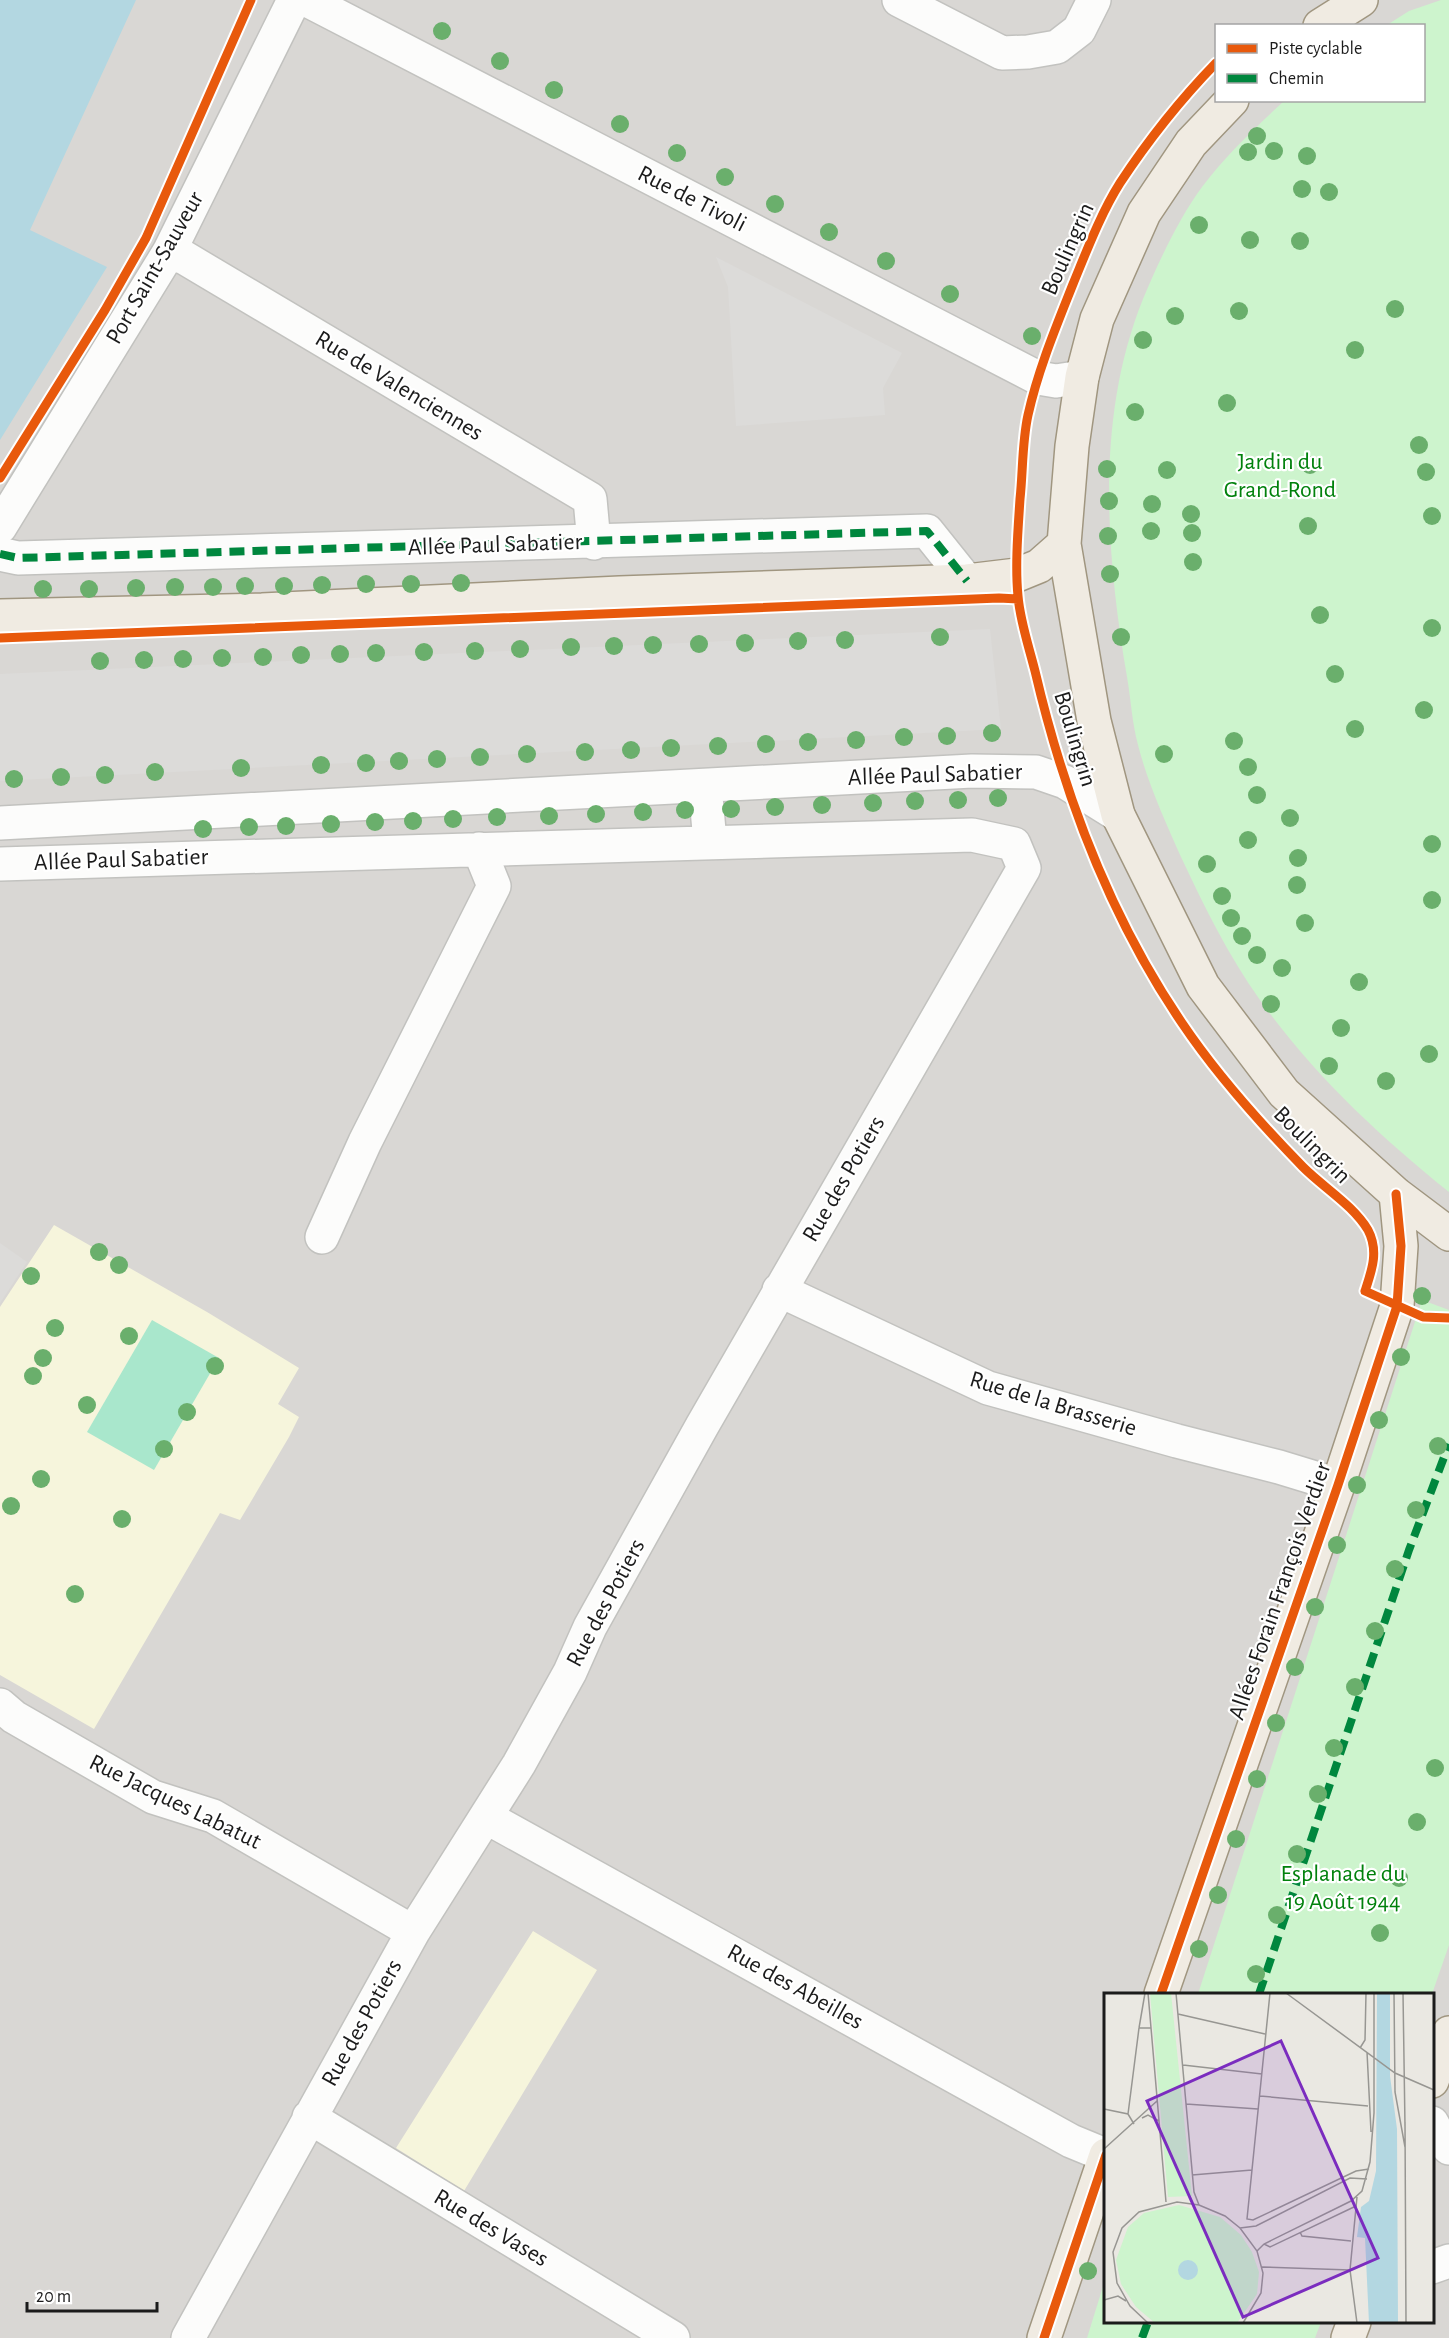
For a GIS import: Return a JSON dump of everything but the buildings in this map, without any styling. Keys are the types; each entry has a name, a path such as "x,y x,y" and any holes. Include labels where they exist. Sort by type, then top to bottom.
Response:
{"main road":[{"path":"1323,24 1360,0"},
{"name":"Boulingrin","path":"1230,102 1191,143 1144,213 1097,320 1082,378 1072,446 1064,544 1094,721 1118,815 1203,986 1284,1093 1396,1194 1449,1234"},
{"path":"0,616 262,610 620,593 967,581 1017,575 1039,566 1064,544"},
{"name":"Allées Forain François Verdier","path":"1162,1993 1338,1485 1397,1306 1401,1246 1396,1194"},
{"path":"1434,2076 1449,2033"},
{"path":"1044,2338 1104,2158"},
{"path":"1348,2338 1354,2323"}],"street":[{"name":"Port Saint-Sauveur","path":"0,527 169,252 294,0"},
{"name":"Rue de Tivoli","path":"307,0 1038,378 1056,381 1082,378"},
{"path":"899,0 1002,53 1028,52 1057,47 1079,30 1094,0"},
{"name":"Rue de Valenciennes","path":"169,252 185,258 590,499 594,543"},
{"name":"Allée Paul Sabatier","path":"0,554 18,558 594,543 927,531 967,581"},
{"name":"Allée Paul Sabatier","path":"0,823 972,771 1036,772 1065,782 1118,815"},
{"path":"705,786 710,842"},
{"name":"Allée Paul Sabatier","path":"0,864 972,835 1014,844 1024,868"},
{"path":"322,1237 365,1142 494,886 479,849"},
{"name":"Rue des Potiers","path":"188,2338 413,1932 519,1764 570,1672 590,1627 779,1290 1024,868"},
{"name":"Rue de la Brasserie","path":"779,1290 988,1388 1338,1485"},
{"name":"Rue Jacques Labatut","path":"0,1705 14,1717 153,1797 213,1815 413,1932"},
{"name":"Rue des Abeilles","path":"486,1817 1071,2141 1104,2155"},
{"name":"Rue des Vases","path":"309,2117 673,2338"},
{"path":"1434,2127 1449,2148"},
{"path":"1434,2266 1449,2261"}],"shaded area":[{"path":"0,0 1449,0 1449,2338 0,2338"},
{"path":"716,257 902,353 883,388 885,415 736,426 728,287"},
{"path":"990,629 1001,729 0,781 0,674"},
{"path":"54,1225 207,1312 299,1368 278,1404 299,1417 289,1437 240,1520 220,1513 94,1729 0,1675 0,1307"},
{"path":"0,1243 27,1262 0,1303"},
{"path":"533,1931 597,1970 464,2191 396,2148"}],"green space":[{"name":"Jardin du Grand-Rond","path":"1441,0 1449,0 1449,1192 1372,1126 1302,1053 1260,1000 1237,966 1217,930 1169,830 1142,760 1133,720 1120,630 1110,534 1111,438 1117,391 1128,344 1155,271 1193,199 1231,153 1283,102 1425,102 1425,24 1389,24 1409,11"},
{"name":"Esplanade du 19 Août 1944","path":"1422,1300 1449,1310 1449,1945 1432,1993 1198,1993"},
{"path":"152,1320 219,1358 154,1470 87,1432"},
{"path":"1104,2283 1104,2323 1321,2323 1315,2338 1087,2338"}],"water":[{"path":"0,0 136,0 30,230 107,267 0,440"}],"marked path":[{"path":"0,554 18,558 927,531 967,581"},
{"path":"1259,1993 1409,1550 1449,1444"},
{"path":"1142,2338 1148,2323"}],"cycle path":[{"path":"0,478 105,310 146,238 251,0"},
{"path":"1215,64 1165,121 1113,195 1089,245 1048,349 1032,398 1025,436 1018,523 1019,605 1047,717 1075,809 1111,898 1156,983 1195,1042 1240,1098 1303,1167 1362,1221 1368,1230 1374,1253 1365,1291 1423,1317 1449,1318"},
{"path":"0,638 1018,599"},
{"path":"1161,1993 1338,1485 1397,1306 1401,1246 1396,1194"},
{"path":"1044,2338 1104,2161"}]}
